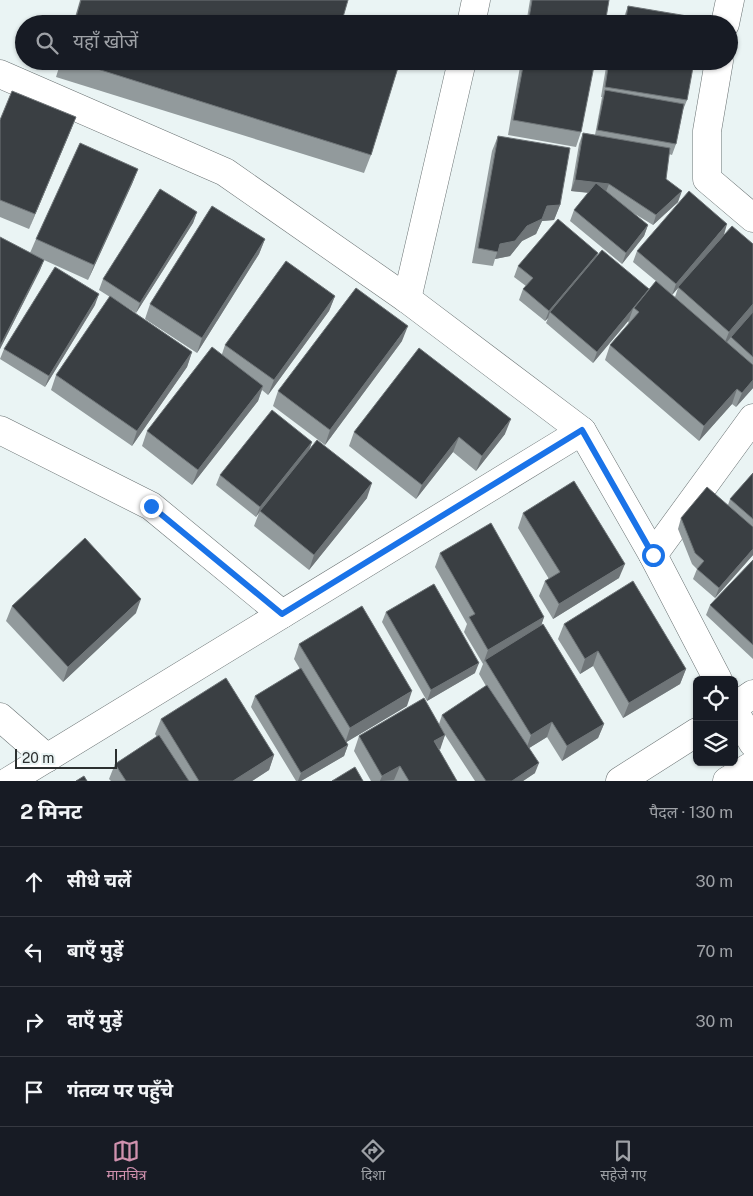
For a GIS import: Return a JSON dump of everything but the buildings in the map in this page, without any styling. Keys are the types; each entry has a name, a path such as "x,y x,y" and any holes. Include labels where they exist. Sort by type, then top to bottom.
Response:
{"street":[{"path":"473,15 476,0"},
{"path":"728,15 730,0"},
{"path":"407,299 460,70"},
{"path":"717,70 707,131 707,180 753,218"},
{"path":"0,74 225,172 407,299 582,430 653,555 716,676"},
{"path":"653,555 753,418"},
{"path":"0,430 151,506 282,614"},
{"path":"9,781 582,430"},
{"path":"738,706 753,694"},
{"path":"738,716 753,743"},
{"path":"0,717 47,758"},
{"path":"620,781 693,735"},
{"path":"727,781 753,765"}],"route":[{"path":"151,506 282,614 582,430 653,555"}]}
